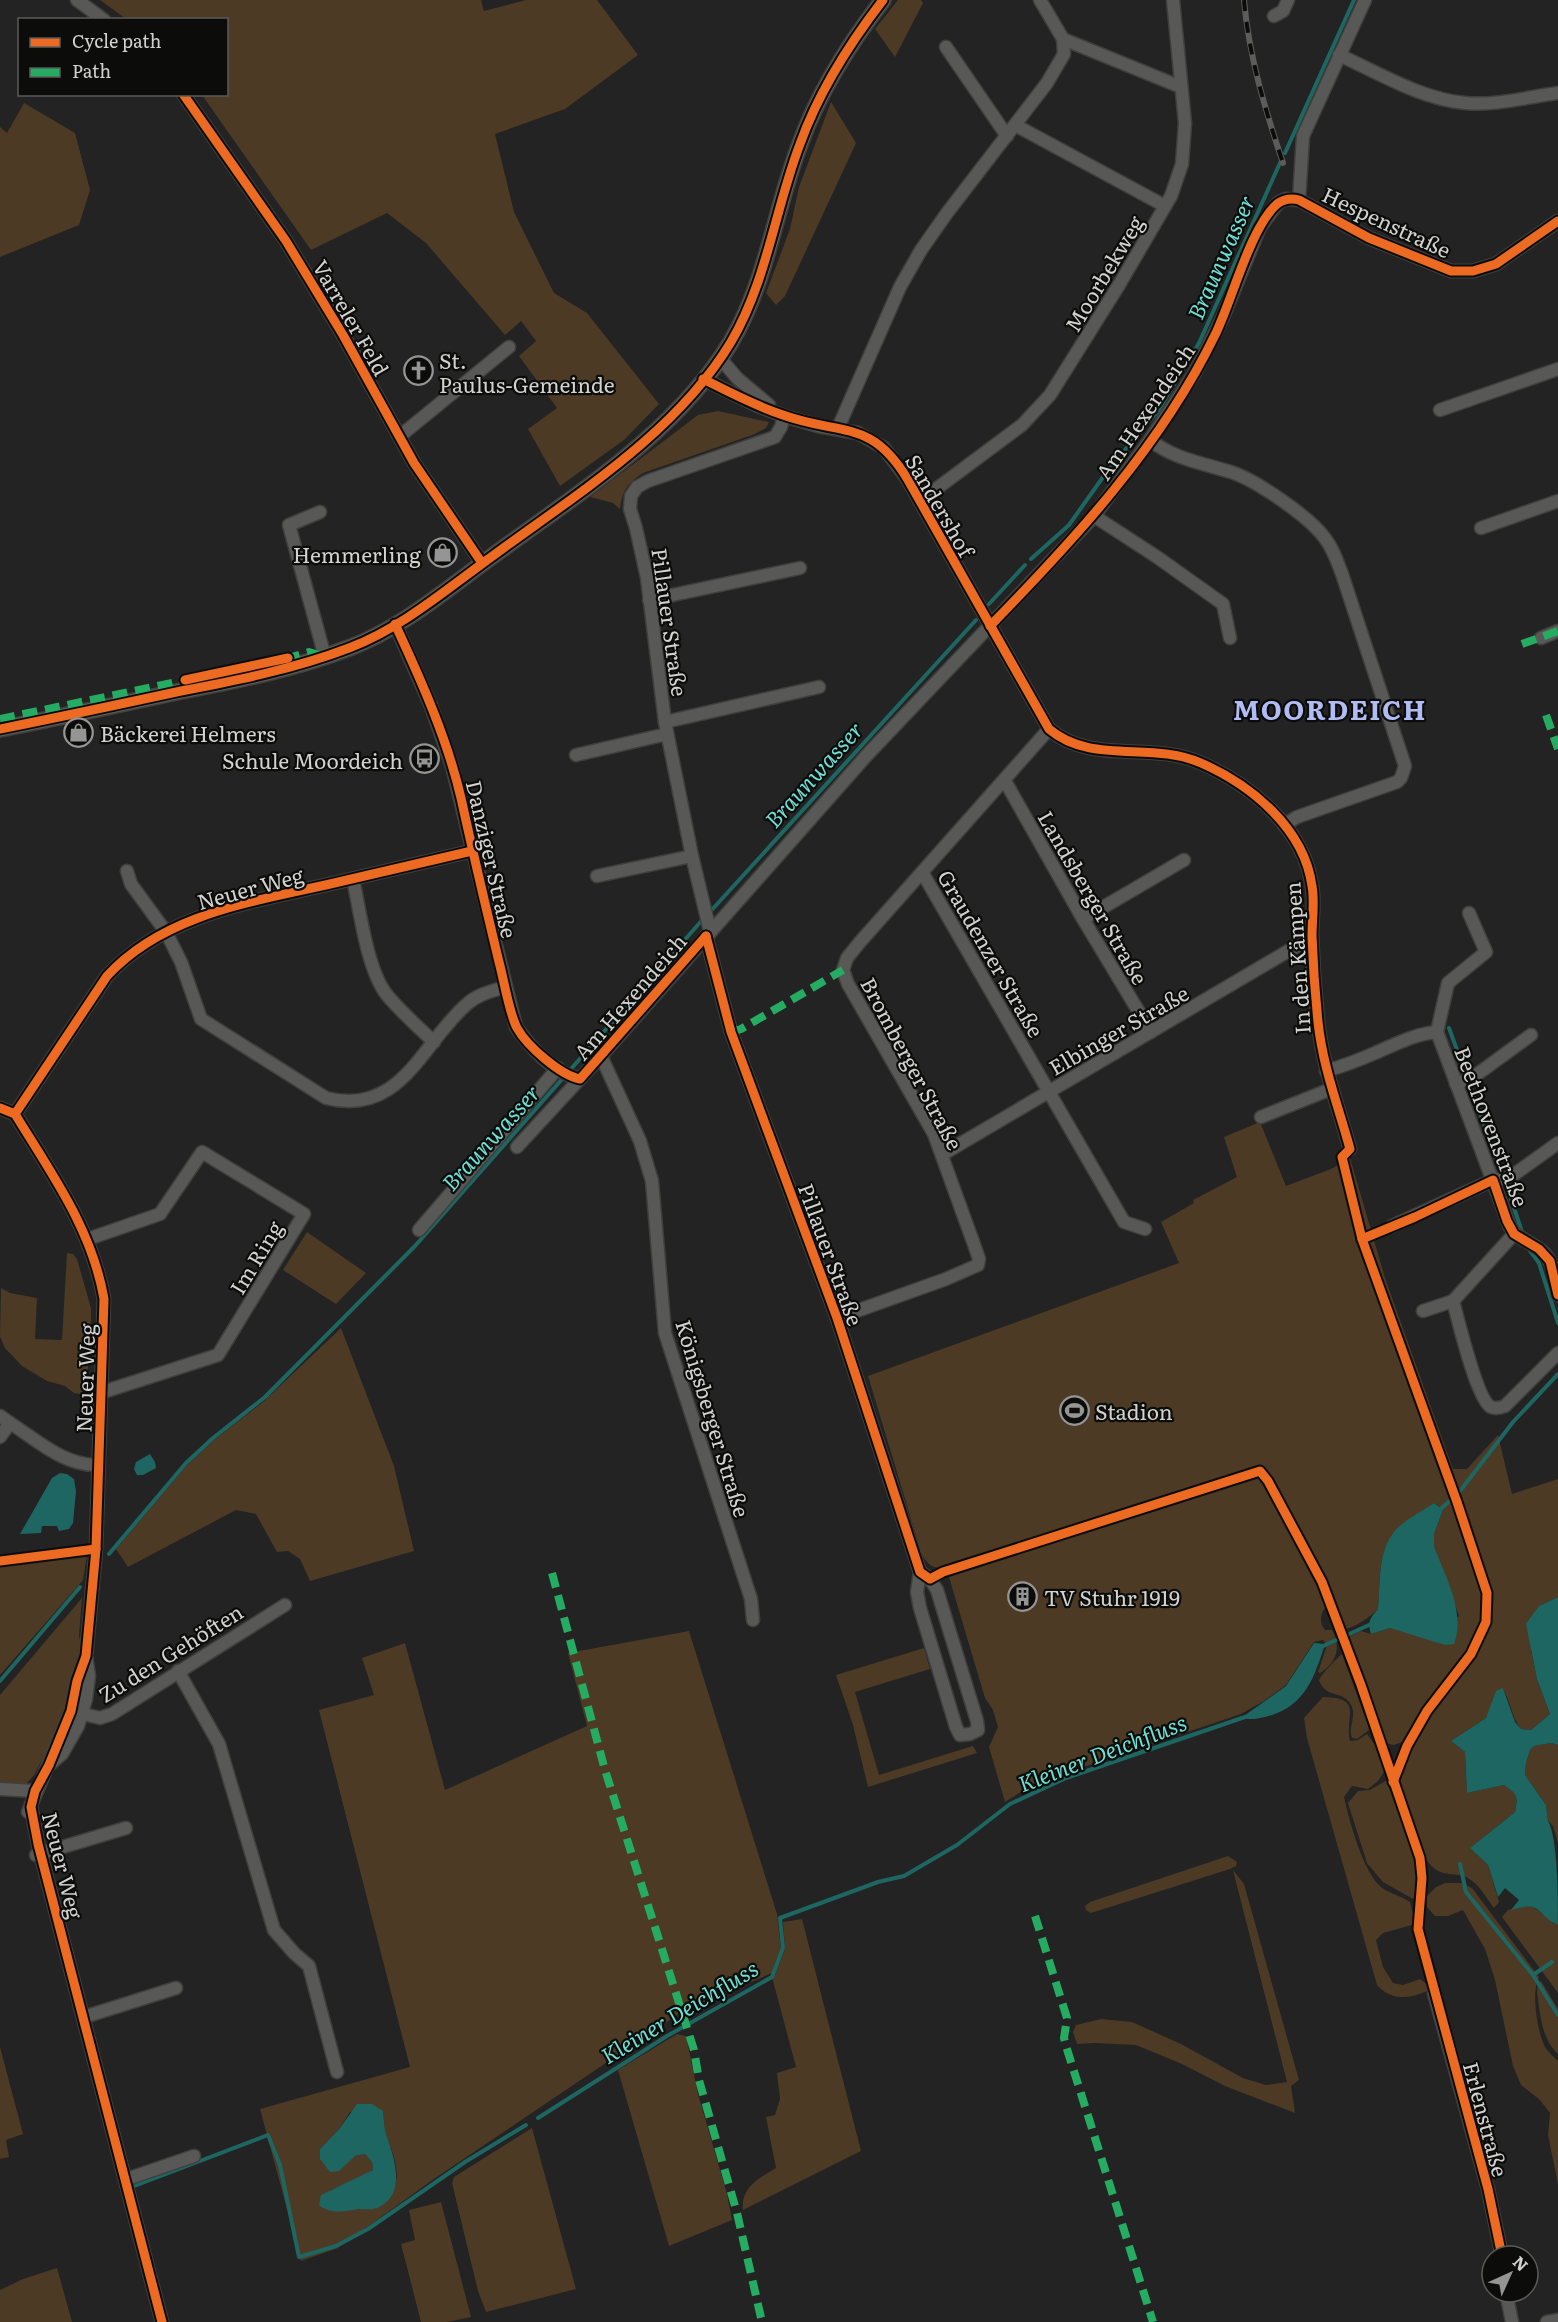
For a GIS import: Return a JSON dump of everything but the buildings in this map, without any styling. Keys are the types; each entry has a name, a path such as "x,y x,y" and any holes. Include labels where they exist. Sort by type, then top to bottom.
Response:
{"main road":[{"path":"0,729 270,674 351,648 395,624 482,563 651,437 690,396 720,358 738,327 756,290 792,166 813,111 842,58 883,0"}],"street":[{"path":"77,0 101,18"},
{"path":"838,428 900,287 921,250 946,213 1007,136 1064,54 1064,39 1040,0"},
{"name":"Moorbekweg","path":"920,501 1022,425 1050,395 1070,367 1165,206 1179,174 1185,123 1173,0"},
{"path":"1274,16 1283,11 1288,0"},
{"path":"1297,199 1303,136 1365,0"},
{"path":"1064,39 1181,87"},
{"path":"946,47 1007,136"},
{"path":"1339,55 1392,80 1447,101 1481,104 1558,93"},
{"name":"Varreler Feld","path":"184,96 286,241 434,493 482,563"},
{"path":"1015,125 1165,206"},
{"name":"Am Hexendeich","path":"517,1147 576,1078 601,1056 708,931 867,755 1094,516 1186,388 1206,353 1260,227 1278,203 1286,199 1297,199"},
{"name":"Hespenstraße","path":"1297,199 1369,238 1451,271 1481,270 1496,264 1558,221"},
{"path":"400,436 509,347"},
{"name":"Sandershof","path":"720,358 728,369 755,394 784,416"},
{"path":"1440,410 1558,369"},
{"name":"Sandershof","path":"703,379 784,416 818,426 858,433 884,448 900,466 990,626"},
{"name":"Pillauer Straße","path":"784,416 775,437 637,487 631,496 630,508 643,556 666,728 731,1032 837,1318 920,1572 917,1592 920,1608 956,1727 960,1736 970,1734 978,1730 977,1720 937,1590 930,1579 920,1572"},
{"path":"1150,440 1173,455 1234,473 1265,490 1314,525 1327,539 1337,558 1405,766 1401,778 1392,784 1297,817 1284,825"},
{"path":"1481,528 1558,501"},
{"path":"320,512 289,525 325,657"},
{"path":"1094,516 1223,604 1230,638"},
{"path":"649,600 800,568"},
{"name":"Danziger Straße","path":"395,624 443,738 455,777 516,1027 537,1052 576,1078"},
{"path":"990,626 1049,729"},
{"path":"1541,638 1558,632"},
{"path":"576,755 819,687"},
{"name":"In den Kämpen","path":"1049,729 1066,740 1093,749 1160,752 1200,762 1254,794 1284,825 1294,839 1310,873 1313,891 1312,937 1317,1018 1326,1071 1350,1149"},
{"name":"Bromberger Straße","path":"837,1318 946,1279 978,1265 976,1250 934,1134 843,970 847,958 1049,729"},
{"name":"Landsberger Straße","path":"1005,781 1083,919 1151,1032"},
{"name":"Neuer Weg","path":"162,2322 49,1882 28,1836 27,1812 35,1791 49,1765 62,1754 78,1726 76,1712 86,1699 89,1676 86,1656 96,1550 103,1392 104,1299 96,1260 88,1239 67,1198 15,1114 107,976 123,959 166,932 201,917 245,903 472,851"},
{"path":"597,876 692,856"},
{"path":"1083,919 1184,860"},
{"path":"127,871 131,884 166,932 181,963 201,1018 326,1098 354,1102 379,1095 402,1077 466,1004 484,994 505,987"},
{"name":"Graudenzer Straße","path":"922,872 1124,1222 1145,1229"},
{"path":"353,879 364,932 381,985 387,995 434,1042"},
{"path":"1437,1032 1448,983 1486,952 1469,913"},
{"name":"Elbinger Straße","path":"942,1154 1312,937"},
{"name":"Beethovenstraße","path":"1326,1071 1352,1063 1407,1038 1437,1032 1464,1081 1492,1180 1507,1221 1517,1235 1539,1249 1550,1261 1556,1271 1558,1295"},
{"path":"1464,1081 1531,1035"},
{"name":"Königsberger Straße","path":"601,1056 647,1159 652,1181 665,1333 751,1599 753,1620"},
{"path":"419,1230 456,1190 558,1068"},
{"path":"1261,1117 1331,1089"},
{"path":"0,1108 15,1114"},
{"path":"1392,1226 1492,1180 1509,1178 1558,1143"},
{"name":"Im Ring","path":"88,1239 160,1214 202,1152 304,1214 218,1355 103,1392"},
{"path":"1423,1311 1453,1301 1517,1235"},
{"path":"1453,1301 1480,1389 1484,1400 1490,1407 1498,1409 1505,1406 1558,1353"},
{"path":"0,1437 5,1419 68,1461 98,1465"},
{"name":"Zu den Gehöften","path":"76,1712 100,1718 112,1714 285,1605"},
{"path":"178,1671 219,1744 274,1930 309,1966 337,2072"},
{"name":"Neuer Weg","path":"0,1789 35,1791"},
{"name":"Neuer Weg","path":"38,1854 126,1828"},
{"path":"84,2017 176,1988"},
{"name":"Erlenstraße","path":"1434,1993 1488,2189 1499,2244"},
{"path":"128,2185 194,2156"},
{"path":"1508,2304 1512,2322"},
{"path":"1546,2322 1558,2320"}],"shaded area":[{"path":"100,0 481,0 484,11 526,0 597,0 638,55 565,109 495,134 514,212 554,293 587,313 659,404 624,440 560,486 528,429 557,408 519,356 536,341 521,321 505,335 426,243 387,213 311,250 203,96 228,96 228,18 125,18"},
{"path":"898,0 921,0 923,3 895,57 875,29"},
{"path":"831,102 856,143 785,296 776,305 766,293 790,229 799,187"},
{"path":"24,103 75,133 90,190 79,225 0,257 0,127 7,133"},
{"path":"718,411 769,422 766,428 755,434 643,473 627,488 620,509 613,503 590,497 698,415"},
{"path":"1260,1122 1286,1186 1331,1169 1350,1158 1385,1278 1453,1469 1467,1469 1498,1435 1512,1494 1558,1479 1558,1597 1539,1606 1531,1650 1537,1679 1550,1714 1531,1730 1521,1729 1503,1689 1486,1718 1451,1741 1465,1752 1467,1793 1504,1785 1516,1796 1515,1812 1470,1848 1488,1865 1499,1902 1494,1908 1471,1880 1439,1871 1429,1863 1417,1841 1396,1781 1410,1747 1453,1681 1445,1677 1402,1742 1394,1745 1385,1743 1350,1643 1350,1636 1361,1631 1371,1634 1390,1628 1427,1638 1459,1616 1434,1546 1434,1534 1443,1510 1434,1503 1394,1533 1381,1564 1378,1609 1373,1614 1358,1624 1336,1632 1326,1607 1324,1609 1322,1624 1325,1630 1332,1630 1337,1649 1330,1665 1320,1673 1318,1672 1327,1645 1323,1640 1314,1642 1286,1685 1241,1714 1033,1784 1005,1802 989,1747 998,1727 993,1710 985,1698 946,1567 937,1568 930,1565 921,1552 868,1376 1179,1263 1161,1222 1194,1203 1193,1200 1237,1177 1224,1137"},
{"path":"307,1232 366,1273 336,1304 283,1270"},
{"path":"67,1253 73,1254 77,1259 91,1308 91,1339 85,1395 74,1393 65,1386 47,1381 22,1366 5,1348 0,1337 1,1288 10,1293 37,1298 35,1339 62,1340"},
{"path":"341,1328 394,1466 414,1551 310,1581 300,1559 288,1551 277,1552 256,1514 236,1510 128,1567 116,1549 187,1465 215,1439 263,1402"},
{"path":"87,1555 83,1580 0,1675 0,1567"},
{"path":"82,1598 79,1636 81,1645 63,1721 34,1775 25,1785 0,1783 0,1695"},
{"path":"689,1631 777,1914 781,1949 772,1973 680,2013 434,2179 338,2248 301,2261 260,2109 410,2067 319,1710 374,1695 362,1658 405,1643 445,1790 587,1726 568,1653","holes":["350,2112 383,2112 385,2132 395,2162 396,2179 390,2196 383,2203 369,2209 363,2208 330,2190 348,2184 373,2170 372,2162 365,2154 355,2156 320,2149 340,2128"]},
{"path":"924,1648 930,1669 855,1692 879,1775 973,1746 977,1753 868,1787 853,1725 836,1675"},
{"path":"1342,1654 1369,1730 1357,1739 1352,1738 1351,1734 1353,1709 1348,1700 1326,1690 1319,1680"},
{"path":"1323,1697 1336,1698 1348,1705 1350,1741 1358,1740 1367,1734 1375,1745 1384,1772 1368,1789 1352,1786 1344,1797 1353,1832 1368,1870 1381,1887 1410,1902 1413,1914 1412,1925 1383,1933 1376,1940 1383,1967 1393,1983 1403,1985 1420,1979 1428,1985 1427,1991 1420,1994 1407,1997 1394,1996 1377,1985 1307,1738 1304,1718"},
{"path":"1551,1743 1558,1745 1558,1843 1553,1826 1548,1821 1546,1805 1525,1775 1530,1750 1534,1746"},
{"path":"1387,1780 1414,1859 1417,1889 1413,1899 1383,1882 1367,1863 1348,1803 1358,1791 1370,1790"},
{"path":"1228,1856 1237,1862 1236,1866 1230,1869 1091,1913 1086,1910 1085,1906 1090,1902"},
{"path":"1233,1870 1244,1884 1299,2080 1291,2086 1295,2113 1225,2086 1182,2064 1136,2045 1077,2044 1073,2032 1076,2025 1101,2019 1132,2022 1181,2044 1243,2078 1266,2085 1287,2082"},
{"path":"1445,1883 1461,1883 1472,1888 1539,1977 1535,2002 1540,2031 1545,2047 1558,2061 1558,2184 1548,2135 1550,2113 1540,2100 1521,2085 1513,2066 1495,1980 1485,1949 1463,1910 1448,1916 1435,1916 1427,1907 1426,1897 1436,1887"},
{"path":"1528,1905 1558,1925 1558,1993 1502,1917 1508,1910"},
{"path":"802,1919 861,2151 743,2210 744,2196 752,2184 776,2168 766,2117 775,2115 780,2099 777,2073 796,2067 772,1977 775,1975 785,1949 783,1922"},
{"path":"1541,1981 1558,2009 1558,2054 1552,2048 1542,2025 1537,1991"},
{"path":"677,2034 686,2036 698,2094 727,2194 732,2220 669,2246 618,2070"},
{"path":"0,2047 23,2134 6,2140 9,2157 0,2159"},
{"path":"532,2128 576,2289 486,2312 478,2291 452,2183 454,2177"},
{"path":"441,2202 471,2317 447,2322 421,2322 401,2244 415,2240 409,2210"},
{"path":"57,2268 72,2322 0,2322 0,2290 23,2279"}],"water":[{"path":"150,1454 156,1468 143,1475 137,1475 134,1469 136,1462"},
{"path":"60,1473 67,1474 74,1479 76,1491 73,1523 69,1529 59,1531 57,1526 42,1526 41,1533 20,1534 52,1478"},
{"path":"1434,1503 1443,1510 1434,1534 1434,1546 1456,1607 1457,1632 1454,1644 1445,1645 1390,1628 1371,1634 1369,1623 1378,1609 1381,1564 1388,1542 1402,1524"},
{"path":"1558,1597 1558,1745 1551,1743 1534,1746 1530,1750 1525,1775 1546,1805 1554,1841 1558,1925 1534,1907 1511,1910 1519,1900 1505,1888 1498,1897 1488,1865 1470,1848 1515,1812 1516,1796 1504,1785 1467,1793 1465,1752 1451,1741 1486,1718 1496,1691 1503,1688 1515,1722 1521,1729 1531,1730 1550,1714 1537,1679 1526,1624 1539,1606"},
{"path":"1314,1643 1325,1644 1311,1680 1298,1699 1278,1713 1256,1719 1241,1718 1286,1686"},
{"path":"357,2104 372,2104 383,2111 385,2131 395,2164 396,2185 387,2202 377,2208 338,2212 328,2210 319,2205 321,2195 373,2170 372,2162 365,2154 355,2156 339,2171 330,2172 320,2159 320,2149 340,2128"}],"waterway":[{"name":"Braunwasser","path":"1285,153 1354,0"},
{"name":"Braunwasser","path":"1031,559 1069,525 1108,470 1158,411 1199,343 1280,163"},
{"name":"Braunwasser","path":"989,604 1025,565"},
{"name":"Braunwasser","path":"709,913 976,620"},
{"name":"Braunwasser","path":"109,1554 186,1463 213,1438 265,1397 415,1246 704,918"},
{"path":"1449,1028 1500,1168"},
{"path":"1506,1184 1523,1235"},
{"path":"1526,1245 1539,1263 1558,1323"},
{"name":"Kleiner Deichfluss","path":"1438,1511 1457,1495 1513,1422 1558,1374"},
{"name":"Braunwasser","path":"0,1681 80,1587"},
{"name":"Kleiner Deichfluss","path":"1321,1647 1371,1624"},
{"name":"Kleiner Deichfluss","path":"538,2118 667,2036 772,1977 783,1948 780,1918 878,1882 904,1876 957,1845 1010,1804 1066,1778 1245,1717"},
{"path":"1460,1864 1466,1892 1533,1975"},
{"path":"1552,1962 1533,1975 1558,2015"},
{"name":"Kleiner Deichfluss","path":"129,2188 268,2135 280,2165 299,2257 336,2246 368,2229 465,2162 526,2125"}],"railway":[{"path":"1244,0 1259,83 1283,163"}],"marked path":[{"path":"1522,644 1558,631"},
{"path":"285,659 309,652 322,656"},
{"path":"0,719 191,679"},
{"path":"1546,715 1558,749"},
{"path":"731,1032 741,1029 843,970"},
{"path":"552,1573 605,1770 694,2050 699,2080 737,2213 762,2322"},
{"path":"1035,1916 1067,2018 1064,2038 1066,2046 1153,2322"}],"cycle path":[{"path":"0,729 266,673 308,662 369,640 424,606 591,485 623,459 683,405 709,374 731,342 743,319 762,270 791,169 816,105 858,34 883,0"},
{"path":"184,96 286,241 343,335 414,463 482,563"},
{"path":"990,626 1114,490 1169,415 1215,335 1258,230 1277,204 1288,199 1299,200 1369,238 1451,271 1473,271 1496,264 1558,221"},
{"path":"703,379 773,411 804,421 853,432 881,447 894,460 908,480 1049,729 1066,740 1084,746 1103,750 1162,753 1201,763 1220,772 1256,796 1287,827 1298,845 1307,865 1313,892 1312,936 1320,1039 1350,1149 1342,1157 1362,1239 1457,1502 1487,1593 1486,1622 1471,1654 1427,1711 1407,1746 1393,1782"},
{"path":"395,624 432,710 455,776 512,1014 517,1028 536,1051 563,1072 580,1079 706,936"},
{"path":"185,680 288,658"},
{"path":"15,1114 107,976 130,955 155,938 182,924 240,905 472,851"},
{"path":"706,936 731,1032 837,1318 920,1572 930,1579 943,1572 1260,1471 1268,1481 1322,1582 1361,1685 1420,1858 1422,1878 1418,1929 1488,2189 1499,2244"},
{"path":"0,1108 15,1114 68,1202 90,1249 104,1299 96,1549 86,1656 77,1681 71,1711 49,1765 35,1791 31,1807 38,1844 162,2322"},
{"path":"1362,1239 1493,1180 1507,1221 1514,1234 1539,1249 1550,1261 1558,1295"},
{"path":"0,1561 96,1549"}],"place":[{"name":"St. Paulus-Gemeinde","path":"418,371"},
{"name":"Hemmerling","path":"442,553"},
{"name":"Bäckerei Helmers","path":"79,732"},
{"name":"Schule Moordeich","path":"424,759"},
{"name":"Stadion","path":"1074,1410"},
{"name":"TV Stuhr 1919","path":"1023,1596"}],"district":[{"name":"MOORDEICH","path":"1330,708"}]}
